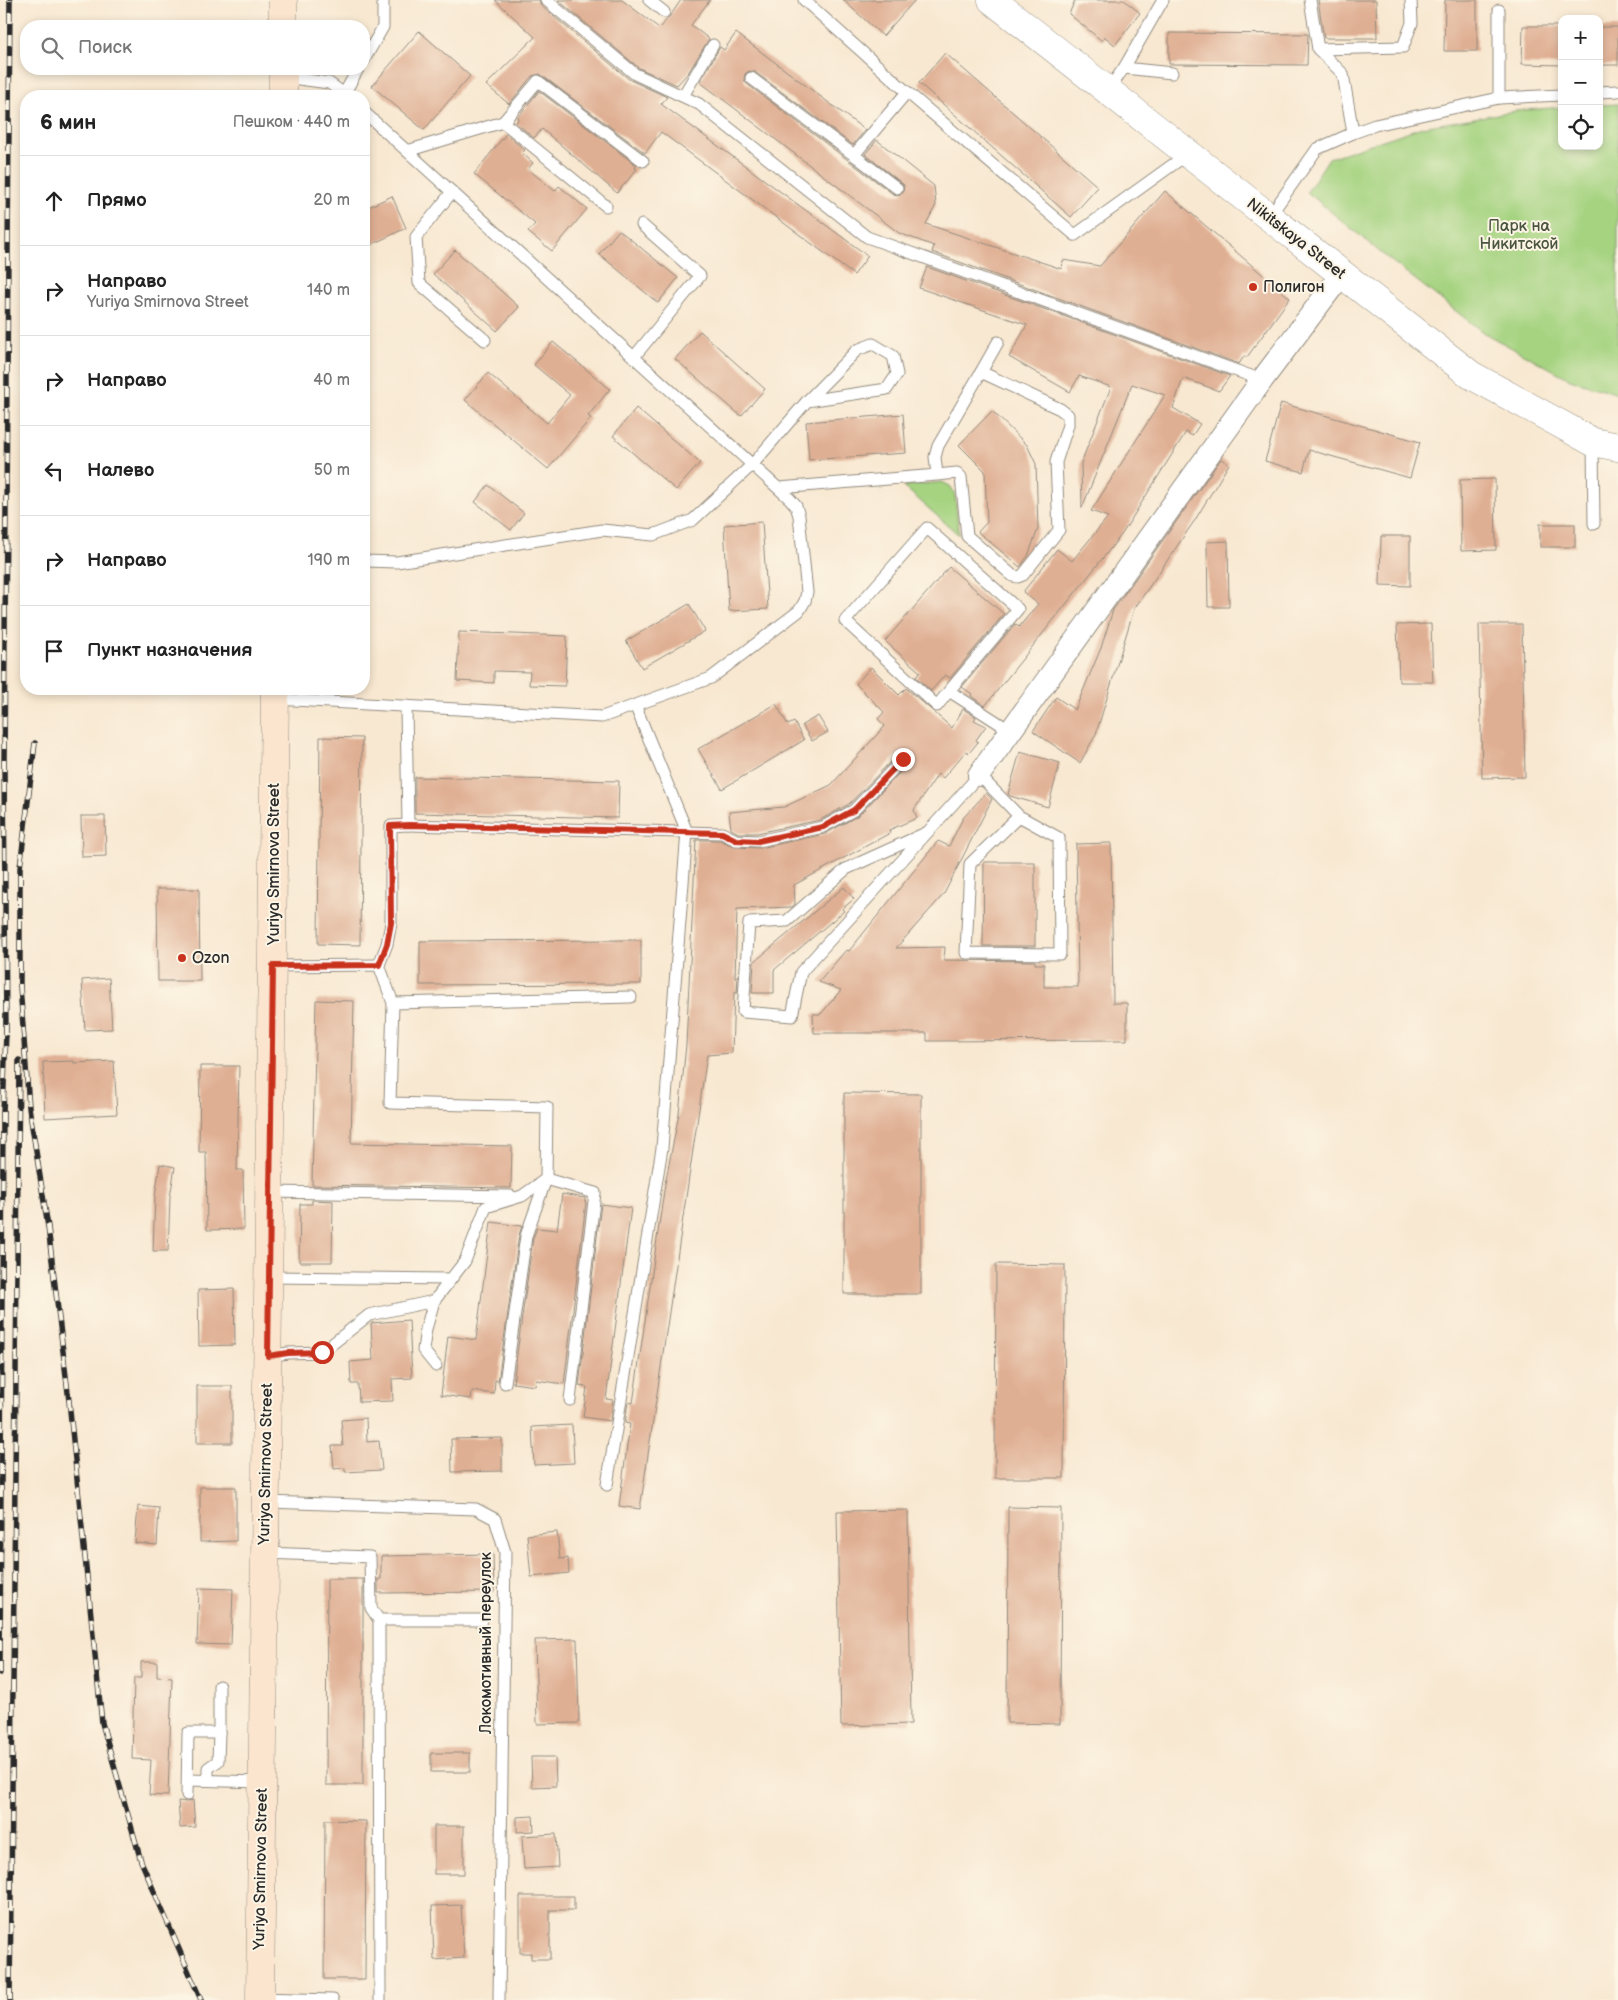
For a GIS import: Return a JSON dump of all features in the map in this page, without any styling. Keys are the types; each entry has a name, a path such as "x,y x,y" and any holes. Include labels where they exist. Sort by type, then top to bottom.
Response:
{"main road":[{"path":"283,0 283,20"},
{"name":"Yuriya Smirnova Street","path":"260,1999 275,695"}],"street":[{"name":"Nikitskaya Street","path":"992,0 1189,153 1268,218 1471,375 1606,445"},
{"path":"979,775 1262,380 1341,275"}],"lane":[{"path":"370,50 383,27 383,0"},
{"path":"546,0 635,74 699,104 867,237 1262,380"},
{"path":"649,0 664,12"},
{"path":"804,0 907,92 1075,235 1189,153"},
{"path":"1108,90 1124,68 1163,0"},
{"path":"1310,0 1318,49 1343,74 1353,132"},
{"path":"1318,49 1403,47 1412,23 1411,0"},
{"path":"1499,10 1500,98"},
{"path":"683,96 714,45"},
{"path":"1124,68 1172,73"},
{"path":"348,90 355,75"},
{"path":"751,78 897,188"},
{"path":"283,81 329,83 338,90"},
{"path":"407,151 503,122 538,81 643,161"},
{"path":"1603,92 1618,91"},
{"path":"854,155 907,92"},
{"path":"1268,218 1317,149 1353,132 1375,125 1500,98 1558,95"},
{"path":"286,695 406,706 602,717 711,678 798,611 806,601 807,592 799,516 796,506 779,488 370,117"},
{"path":"503,122 606,206"},
{"path":"452,192 416,237 419,283 485,340"},
{"path":"634,357 700,276 642,225"},
{"path":"936,475 935,457 938,446 998,342"},
{"path":"370,561 397,562 602,530 653,535 694,520 752,464 807,400 856,350 873,344 893,356 897,374 887,389 807,400"},
{"path":"779,488 960,474 967,536 1013,576 1023,575 1059,530 1056,462 1068,426 1068,416 1060,409 981,372"},
{"path":"1594,524 1606,445"},
{"path":"927,528 1018,609 949,691 937,706 845,621 927,528"},
{"path":"949,691 1011,731"},
{"path":"607,1485 662,1148 687,832 635,705"},
{"path":"406,706 408,825"},
{"path":"505,1382 526,1236 546,1179 547,1107 390,1103 393,1003 379,965 387,944 391,923 390,826 722,833 736,840 758,841 823,827 854,810 903,759"},
{"path":"928,832 846,869 787,921 749,923 743,1012 792,1016 801,972 928,832 979,775 1019,816 1060,838 1060,954 966,954 970,864 1019,816"},
{"path":"273,966 379,965"},
{"path":"393,1003 631,998"},
{"path":"436,1366 423,1350 426,1329 434,1302 465,1261 486,1207 522,1196 546,1179"},
{"path":"546,1179 595,1193 570,1400"},
{"path":"270,1192 522,1196"},
{"path":"269,1277 451,1279"},
{"path":"268,1356 288,1353 322,1352 369,1315 434,1302"},
{"name":"Локомотивный переулок","path":"266,1502 476,1509 495,1519 505,1552 499,2000"},
{"path":"265,1553 370,1557 372,1608 380,1620 380,2000"},
{"path":"380,1620 482,1620"},
{"path":"208,1780 208,1768 218,1761 219,1686"},
{"path":"187,1795 188,1733 219,1734"},
{"path":"188,1780 262,1782"},
{"path":"260,1999 333,2000"}],"green space":[{"name":"Парк на Никитской","path":"1618,104 1618,394 1570,379 1484,333 1381,253 1307,192 1329,158 1422,127 1515,111 1558,107 1558,150 1603,150 1603,105"},
{"path":"942,482 950,486 955,493 959,535 903,486"}],"building":[{"path":"495,0 539,0 541,6 630,80 667,97 661,104 868,256 854,275 661,132 645,153 540,74 532,76 509,104 486,85 535,37"},
{"path":"558,0 622,0 659,28 681,0 710,0 691,25 709,39 688,73 677,85 639,68"},
{"path":"843,0 915,0 883,36"},
{"path":"1075,0 1124,0 1140,13 1115,45 1105,37 1102,41 1069,14"},
{"path":"1318,0 1376,0 1377,38 1324,38"},
{"path":"1445,0 1477,0 1477,51 1444,51"},
{"path":"1523,26 1558,26 1558,65 1522,64"},
{"path":"1603,27 1618,27 1618,65 1603,65"},
{"path":"419,31 470,76 424,130 372,86"},
{"path":"736,33 865,130 853,145 755,72 749,71 745,74 744,80 747,84 893,194 903,193 904,185 865,154 877,140 934,186 936,205 926,224 1062,269 1063,260 1100,266 1165,191 1290,298 1247,357 1244,356 1239,364 932,252 934,246 899,233 700,82 720,47 724,50"},
{"path":"1169,33 1308,34 1307,65 1169,64"},
{"path":"945,53 1098,187 1071,217 919,83"},
{"path":"539,91 636,165 635,168 637,169 617,193 542,129 534,138 516,123 517,118"},
{"path":"506,134 525,150 522,153 533,163 528,169 555,191 559,186 587,209 552,251 528,232 535,224 474,174"},
{"path":"392,196 406,228 370,245 370,206"},
{"path":"619,230 678,278 658,303 599,254"},
{"path":"455,250 519,307 497,331 433,274"},
{"path":"927,267 1230,376 1219,391 1183,378 1173,408 1200,424 1192,436 1186,432 1122,534 985,706 962,687 1015,624 1019,627 1038,604 1023,592 1057,549 1072,561 1108,517 1091,511 1165,395 1132,384 1082,508 1081,463 1111,387 1079,376 1070,392 1009,357 1027,325 919,288"},
{"path":"700,331 765,389 741,416 675,359"},
{"path":"553,342 610,389 588,416 591,418 548,469 465,400 488,373 547,423 570,395 534,365"},
{"path":"1281,403 1420,442 1410,478 1309,450 1303,472 1265,461"},
{"path":"636,408 700,463 676,490 613,436"},
{"path":"992,411 1027,445 1036,464 1038,529 1028,556 1020,567 978,532 987,522 985,471 959,445"},
{"path":"903,414 906,453 809,460 806,422"},
{"path":"1221,459 1229,464 1195,520 1134,609 1096,734 1080,763 1033,731 1056,697 1075,710 1101,648 1113,610"},
{"path":"1495,479 1496,550 1461,551 1460,480"},
{"path":"488,485 524,513 511,530 475,502"},
{"path":"762,522 768,609 729,611 724,525"},
{"path":"1540,524 1575,524 1575,547 1540,547"},
{"path":"1381,536 1410,536 1410,586 1380,585"},
{"path":"1228,541 1229,607 1208,607 1207,542"},
{"path":"949,567 1004,614 950,678 945,675 931,691 916,677 920,672 885,641"},
{"path":"689,604 705,631 642,668 626,641"},
{"path":"1431,624 1433,682 1399,682 1397,625"},
{"path":"1479,624 1522,624 1525,777 1482,778"},
{"path":"459,632 567,636 565,686 529,685 530,672 494,671 494,683 457,681"},
{"path":"871,667 899,695 906,688 952,728 963,709 976,717 974,720 986,726 976,740 978,742 969,753 966,751 943,778 938,774 914,810 917,818 889,830 890,833 794,885 795,904 792,907 737,909 735,978 738,975 737,993 734,993 732,1053 707,1055 640,1509 619,1506 630,1424 625,1423 628,1402 633,1403 665,1184 679,1114 686,1045 696,840 720,840 735,847 760,848 825,834 859,815 908,764 910,757 908,753 898,754 849,804 820,820 757,833 738,833 731,829 729,812 784,807 831,785 885,726 878,719 884,712 856,684"},
{"path":"776,704 788,725 794,722 804,740 722,789 698,749"},
{"path":"818,716 828,732 812,741 802,725"},
{"path":"320,737 362,738 360,945 318,944"},
{"path":"1020,752 1060,763 1048,807 1008,794"},
{"path":"415,777 619,781 618,818 415,813"},
{"path":"986,793 992,799 944,894 896,948 945,947 944,960 1035,961 1035,964 1044,964 1044,987 1078,987 1076,844 1111,843 1113,1003 1127,1003 1127,1040 927,1041 927,1033 814,1033 813,1014 821,1014 841,990 819,982 846,950 849,951 938,841 949,846 963,818"},
{"path":"81,816 105,816 106,856 82,857"},
{"path":"984,862 1035,862 1035,946 983,946"},
{"path":"844,887 854,899 842,909 844,911 774,970 774,993 752,993 754,962"},
{"path":"157,889 199,889 200,981 158,981"},
{"path":"641,940 641,984 420,985 420,941"},
{"path":"109,978 112,1029 85,1030 82,980"},
{"path":"316,1000 354,1001 351,1143 512,1146 511,1188 312,1185"},
{"path":"74,1061 74,1063 114,1061 117,1114 45,1118 43,1062"},
{"path":"200,1066 239,1066 237,1170 243,1170 244,1229 207,1230 206,1152 199,1152"},
{"path":"844,1093 921,1094 921,1294 844,1294"},
{"path":"160,1164 175,1167 170,1197 168,1251 153,1251 155,1196"},
{"path":"562,1194 585,1198 586,1202 564,1384 536,1380 535,1386 513,1383 533,1238 537,1228 557,1230"},
{"path":"312,1200 333,1201 332,1262 299,1262 300,1204 312,1204"},
{"path":"601,1204 631,1208 606,1399 613,1400 610,1421 583,1417 587,1387 579,1386"},
{"path":"491,1222 522,1226 519,1235 498,1381 495,1380 494,1394 472,1391 471,1399 441,1395 448,1336 476,1340"},
{"path":"996,1264 1065,1265 1064,1478 995,1478"},
{"path":"234,1289 235,1345 199,1346 198,1290"},
{"path":"409,1320 412,1378 392,1379 393,1401 359,1402 358,1384 351,1384 350,1362 373,1360 371,1323"},
{"path":"197,1386 232,1386 232,1443 197,1443"},
{"path":"366,1418 367,1442 379,1441 382,1470 345,1472 345,1468 334,1469 332,1446 343,1446 341,1420"},
{"path":"572,1425 574,1463 534,1465 532,1427"},
{"path":"502,1438 502,1471 452,1472 451,1439"},
{"path":"200,1487 236,1487 236,1541 200,1542"},
{"path":"138,1506 159,1508 157,1545 135,1543"},
{"path":"1008,1507 1061,1508 1060,1724 1007,1723"},
{"path":"908,1510 911,1724 841,1726 837,1511"},
{"path":"557,1532 560,1559 568,1558 569,1573 531,1577 527,1535"},
{"path":"493,1554 494,1592 378,1593 378,1579 381,1579 381,1556"},
{"path":"327,1579 363,1579 363,1785 326,1785"},
{"path":"199,1588 233,1589 231,1645 197,1644"},
{"path":"577,1639 579,1723 537,1724 535,1640"},
{"path":"141,1662 157,1662 157,1677 172,1678 168,1796 149,1795 151,1760 132,1759 134,1678 141,1678"},
{"path":"431,1753 470,1753 470,1772 431,1772"},
{"path":"531,1757 555,1757 556,1786 532,1787"},
{"path":"193,1800 195,1827 180,1828 178,1801 187,1802"},
{"path":"533,1816 534,1831 517,1832 517,1817"},
{"path":"325,1820 366,1821 365,1979 324,1979"},
{"path":"434,1826 464,1826 464,1874 434,1874"},
{"path":"556,1834 558,1867 524,1869 522,1836"},
{"path":"520,1896 574,1896 574,1910 550,1910 550,1959 531,1959 531,1953 520,1953"},
{"path":"461,1905 464,1958 434,1960 432,1906"}],"railway":[{"path":"0,1673 3,1113 6,1032 4,764 10,0"},
{"path":"35,743 20,868 20,986 29,1107 48,1227 69,1401 102,1723 141,1861 201,2000"},
{"path":"10,2000 19,1060"}],"place":[{"name":"Полигон","path":"1253,287"},
{"name":"Ozon","path":"182,958"}],"route":[{"path":"322,1352 288,1353 268,1356 273,966 379,965 387,944 391,923 390,826 722,833 736,840 758,841 823,827 854,810 903,759"}]}
